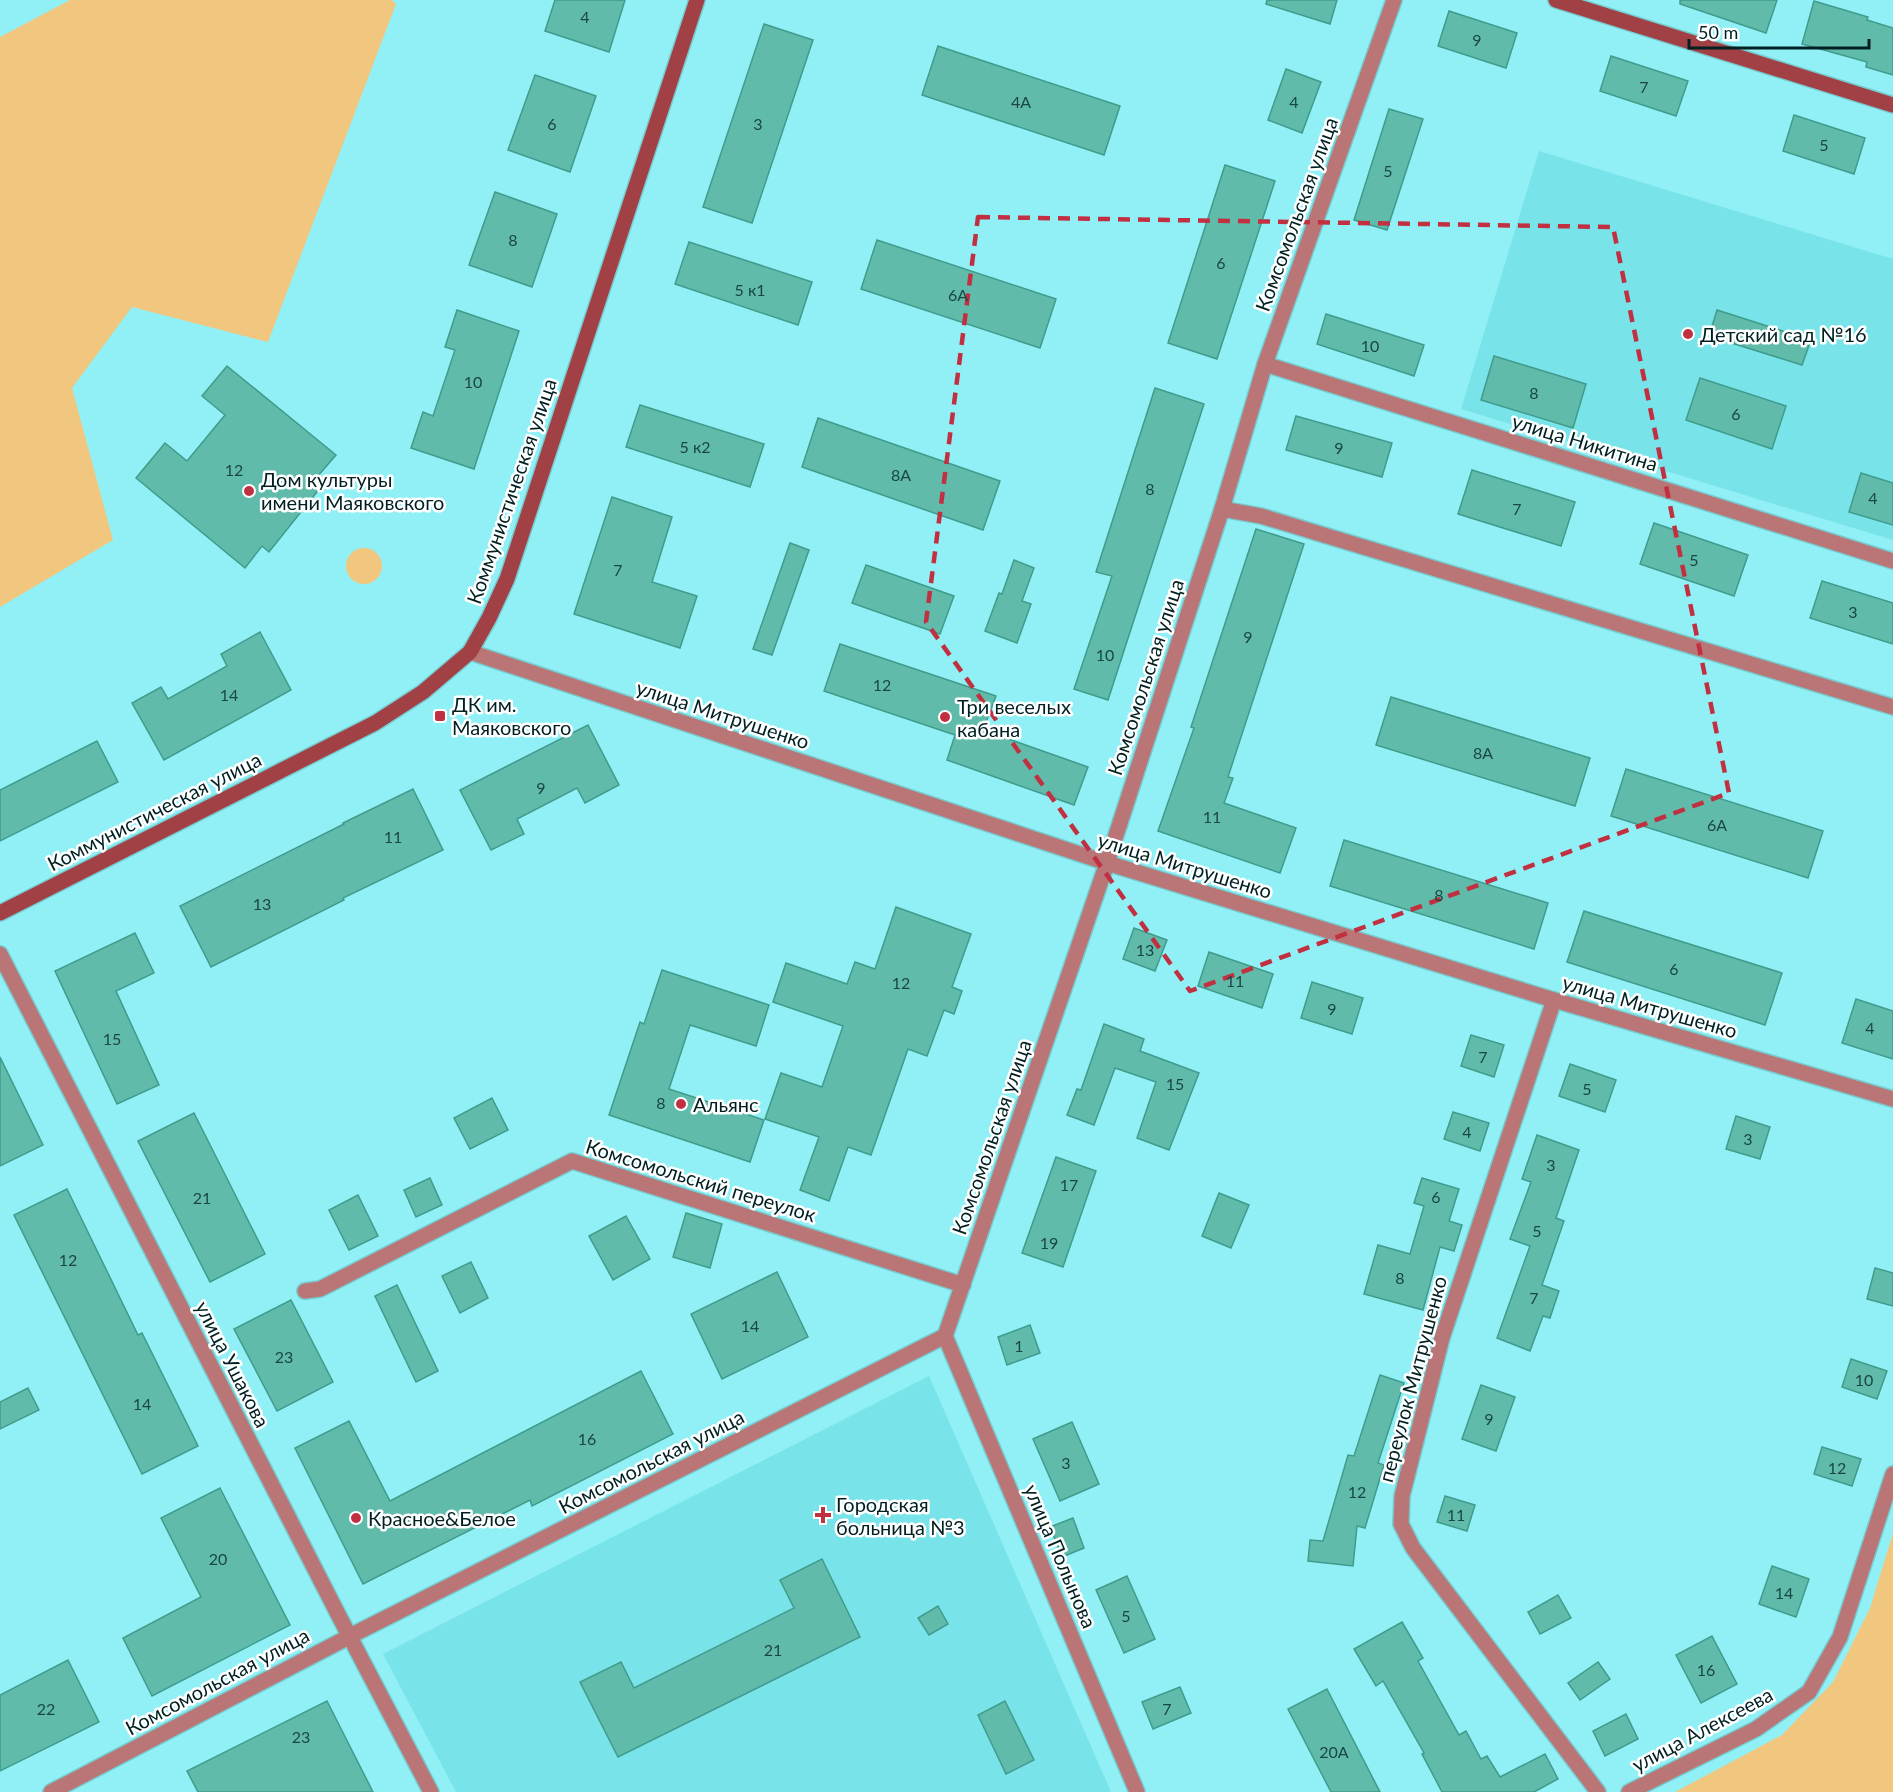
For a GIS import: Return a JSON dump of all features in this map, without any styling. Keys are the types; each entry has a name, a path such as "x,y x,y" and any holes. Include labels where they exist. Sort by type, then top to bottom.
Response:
{"main road":[{"name":"Коммунистическая улица","path":"0,913 375,723 423,692 470,652 507,579 698,0"},
{"path":"1556,0 1893,105"}],"street":[{"name":"Комсомольская улица","path":"51,1792 349,1636 945,1336 1107,863 1222,509 1265,364 1394,0"},
{"name":"улица Никитина","path":"1265,364 1893,561"},
{"path":"1222,509 1261,516 1893,707"},
{"name":"улица Митрушенко","path":"470,652 1107,863 1554,1000 1893,1100"},
{"name":"улица Ушакова","path":"0,954 431,1792"},
{"name":"переулок Митрушенко","path":"1554,1000 1442,1338 1402,1496 1401,1524 1413,1548 1598,1792"},
{"name":"Комсомольский переулок","path":"305,1291 320,1289 572,1161 963,1285"},
{"name":"улица Полынова","path":"945,1336 1137,1792"},
{"name":"улица Алексеева","path":"1629,1792 1756,1729 1809,1692 1840,1638 1893,1474"}],"highlighted area":[{"path":"978,217 1613,227 1729,793 1190,991 926,622"}],"shaded area":[{"path":"70,0 392,0 396,4 268,342 132,307 72,388 113,540 0,607 0,37"},
{"name":"Детский сад №16","path":"1539,151 1893,259 1893,540 1461,409"},
{"path":"364,548 377,553 382,566 377,579 364,584 351,579 346,566 351,553"},
{"name":"Городская больница №3","path":"929,1376 1111,1792 456,1792 383,1654"},
{"path":"1893,1533 1893,1792 1675,1792 1782,1735 1833,1682 1870,1608"}],"building":[{"path":"555,0 625,0 609,52 545,31"},
{"path":"1267,0 1337,0 1330,24 1266,4"},
{"path":"1680,0 1777,0 1766,33 1680,4"},
{"path":"1814,1 1868,17 1867,20 1893,28 1893,75 1866,67 1867,62 1802,44"},
{"path":"1449,11 1517,33 1506,68 1438,46"},
{"path":"764,24 813,40 752,223 703,207"},
{"path":"938,46 1120,106 1104,155 922,95"},
{"path":"1611,56 1688,81 1676,116 1600,91"},
{"path":"1286,69 1321,82 1302,133 1268,120"},
{"path":"535,75 596,96 570,172 508,150"},
{"path":"1389,109 1423,119 1387,230 1354,220"},
{"path":"1794,115 1865,138 1854,174 1783,151"},
{"path":"1225,165 1275,181 1217,359 1168,343"},
{"path":"495,192 557,214 532,287 469,265"},
{"path":"877,240 1056,299 1040,348 861,289"},
{"path":"689,242 812,282 798,325 675,284"},
{"path":"457,310 519,331 474,469 411,448 423,412 433,416 455,350 445,347"},
{"path":"1717,310 1811,340 1802,365 1709,336"},
{"path":"1326,314 1424,345 1414,376 1317,344"},
{"path":"1494,356 1586,384 1573,428 1481,400"},
{"path":"227,366 336,455 317,477 324,483 269,552 262,546 245,568 136,478 165,443 187,461 225,415 202,396"},
{"path":"1700,378 1786,406 1772,449 1686,420"},
{"path":"1155,388 1204,404 1108,700 1074,689 1112,576 1096,572"},
{"path":"640,405 764,444 750,487 626,447"},
{"path":"1296,416 1392,443 1382,477 1286,450"},
{"path":"818,418 1000,481 983,530 802,467"},
{"path":"1472,470 1575,502 1561,546 1458,514"},
{"path":"1861,473 1893,483 1893,525 1849,512"},
{"path":"612,497 672,517 652,582 697,596 680,648 574,614"},
{"path":"1654,523 1748,555 1734,596 1640,564"},
{"path":"1256,529 1304,544 1228,777 1233,778 1224,803 1296,828 1280,873 1158,831 1194,728 1191,727"},
{"path":"790,543 809,550 772,655 753,649"},
{"path":"1014,560 1034,568 1022,601 1031,604 1017,643 985,631"},
{"path":"866,565 954,596 940,634 852,603"},
{"path":"1822,581 1893,603 1893,644 1810,618"},
{"path":"260,632 291,690 164,760 132,703 161,687 168,699 227,666 221,654"},
{"path":"840,644 996,696 983,730 1088,767 1074,805 947,760 955,735 824,691"},
{"path":"1391,697 1590,758 1575,806 1376,745"},
{"path":"588,725 619,785 585,803 577,788 517,819 524,834 491,850 460,790"},
{"path":"97,741 118,782 0,841 0,790"},
{"path":"1626,769 1823,831 1808,878 1611,816"},
{"path":"413,789 443,850 343,898 344,900 211,967 180,906"},
{"path":"1344,840 1548,903 1534,949 1330,886"},
{"path":"896,907 971,934 952,987 962,991 954,1014 944,1010 927,1056 908,1049 871,1155 848,1147 829,1201 800,1190 819,1137 765,1119 781,1073 822,1087 843,1026 773,1002 786,963 847,984 855,962 875,969"},
{"path":"1584,911 1782,973 1765,1025 1567,962"},
{"path":"1134,928 1167,940 1155,971 1123,959"},
{"path":"135,933 154,973 116,991 159,1085 117,1104 55,971"},
{"path":"1209,952 1273,974 1262,1008 1198,986"},
{"path":"662,970 769,1005 756,1046 690,1025 669,1089 764,1120 750,1162 609,1115 640,1022 644,1024"},
{"path":"1312,982 1363,998 1352,1034 1301,1018"},
{"path":"1856,999 1893,1011 1893,1059 1842,1043"},
{"path":"1104,1024 1144,1039 1140,1051 1199,1073 1169,1150 1137,1138 1156,1082 1115,1068 1094,1125 1067,1115 1077,1089 1081,1090"},
{"path":"1471,1035 1504,1045 1494,1077 1461,1066"},
{"path":"0,1057 43,1145 0,1166"},
{"path":"1570,1064 1616,1080 1605,1112 1559,1096"},
{"path":"492,1098 508,1130 470,1149 454,1118"},
{"path":"1453,1112 1489,1123 1480,1151 1444,1139"},
{"path":"194,1113 265,1254 210,1282 138,1141"},
{"path":"1736,1116 1770,1127 1760,1159 1726,1149"},
{"path":"1537,1135 1579,1150 1556,1218 1564,1221 1542,1285 1559,1291 1550,1318 1543,1316 1530,1351 1497,1338 1530,1246 1510,1239 1531,1182 1522,1179"},
{"path":"1056,1157 1096,1171 1063,1267 1022,1253"},
{"path":"430,1178 442,1205 416,1217 404,1190"},
{"path":"1422,1178 1459,1189 1449,1221 1462,1225 1454,1251 1440,1247 1423,1310 1364,1294 1378,1245 1410,1254 1424,1206 1414,1203"},
{"path":"67,1189 138,1335 142,1333 198,1446 142,1474 14,1215"},
{"path":"1219,1193 1249,1205 1231,1248 1202,1236"},
{"path":"358,1195 378,1236 349,1250 329,1210"},
{"path":"686,1213 722,1224 710,1268 673,1257"},
{"path":"626,1216 650,1259 613,1280 589,1236"},
{"path":"471,1262 488,1298 460,1313 442,1276"},
{"path":"1875,1268 1893,1273 1893,1306 1867,1299"},
{"path":"777,1272 808,1337 722,1379 691,1314"},
{"path":"397,1285 438,1371 416,1382 375,1296"},
{"path":"291,1300 333,1382 277,1411 234,1329"},
{"path":"1030,1325 1040,1353 1007,1365 998,1337"},
{"path":"1851,1359 1887,1371 1877,1399 1842,1387"},
{"path":"641,1371 673,1434 532,1506 530,1500 363,1584 295,1448 349,1421 390,1501"},
{"path":"1380,1375 1404,1383 1378,1463 1384,1465 1365,1528 1357,1526 1353,1566 1308,1561 1310,1540 1323,1541 1348,1455 1354,1456"},
{"path":"1481,1385 1515,1397 1496,1451 1462,1439"},
{"path":"28,1388 39,1410 0,1429 0,1402"},
{"path":"1072,1422 1099,1484 1060,1501 1033,1439"},
{"path":"1822,1447 1861,1459 1852,1486 1814,1474"},
{"path":"220,1488 290,1625 152,1696 123,1638 201,1597 161,1518"},
{"path":"1445,1496 1475,1505 1467,1531 1437,1522"},
{"path":"1073,1518 1084,1548 1062,1557 1050,1527"},
{"path":"822,1559 860,1637 618,1757 580,1682 621,1662 634,1688 794,1608 780,1580"},
{"path":"1772,1566 1809,1579 1796,1617 1759,1604"},
{"path":"1127,1576 1155,1639 1124,1653 1096,1590"},
{"path":"1558,1595 1571,1618 1540,1634 1528,1612"},
{"path":"938,1606 948,1624 929,1635 918,1618"},
{"path":"1402,1622 1423,1658 1418,1661 1459,1735 1466,1731 1481,1759 1487,1756 1500,1777 1545,1754 1558,1779 1534,1792 1442,1792 1422,1754 1424,1753 1383,1681 1376,1686 1354,1649"},
{"path":"1712,1636 1737,1684 1701,1703 1676,1655"},
{"path":"68,1660 99,1722 0,1771 0,1695"},
{"path":"1598,1662 1610,1679 1580,1700 1568,1683"},
{"path":"1180,1687 1191,1713 1153,1729 1142,1702"},
{"path":"1327,1689 1380,1792 1331,1792 1288,1709"},
{"path":"327,1701 373,1792 198,1792 187,1771"},
{"path":"1005,1701 1034,1760 1006,1774 978,1715"},
{"path":"1626,1714 1638,1739 1605,1756 1593,1731"}],"place":[{"name":"Детский сад №16","path":"1688,334"},
{"name":"Дом культуры имени Маяковского","path":"249,491"},
{"name":"ДК им. Маяковского","path":"440,716"},
{"name":"Три веселых кабана","path":"945,717"},
{"name":"Альянс","path":"681,1104"},
{"name":"Городская больница №3","path":"823,1515"},
{"name":"Красное&Белое","path":"356,1518"}]}
